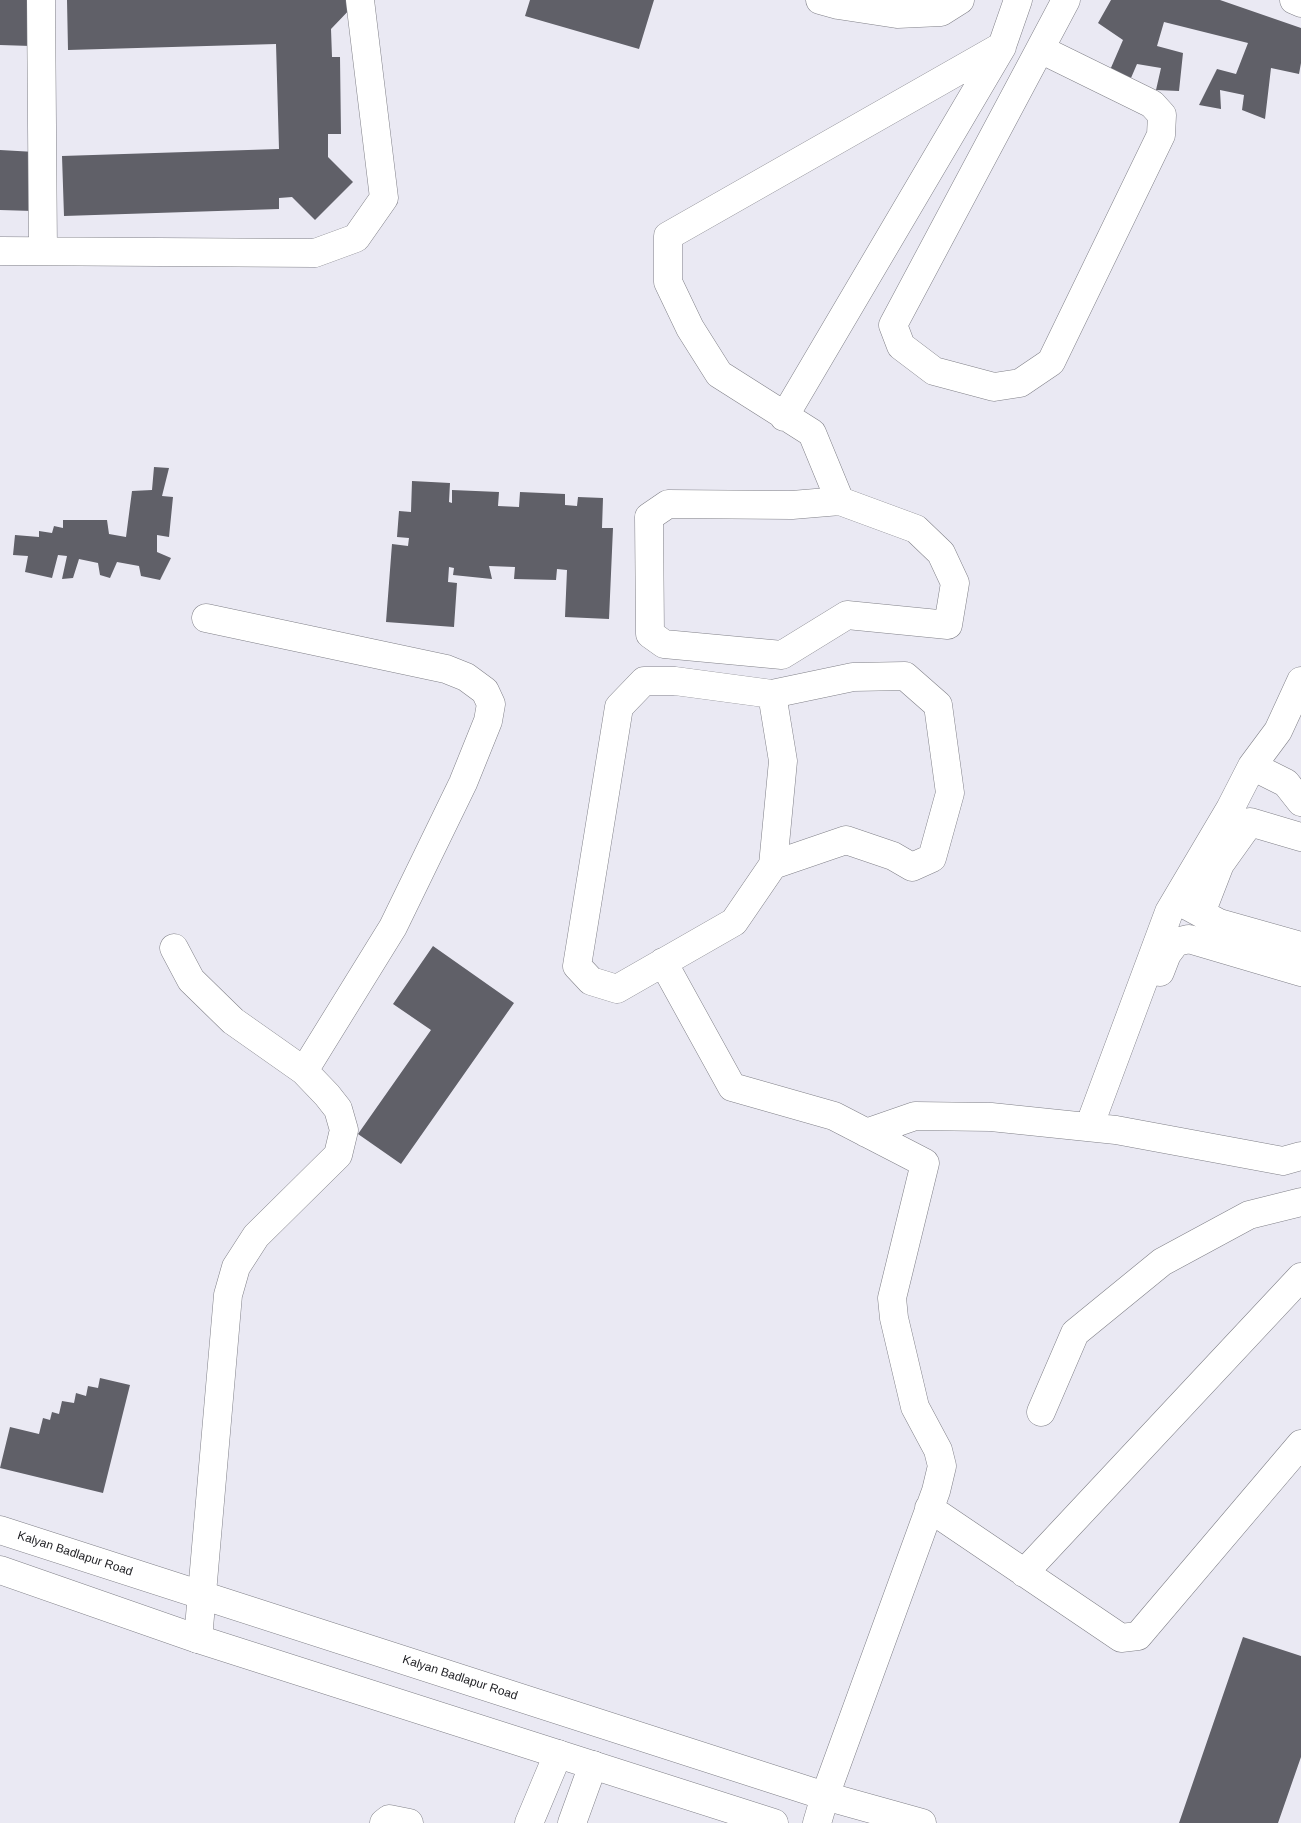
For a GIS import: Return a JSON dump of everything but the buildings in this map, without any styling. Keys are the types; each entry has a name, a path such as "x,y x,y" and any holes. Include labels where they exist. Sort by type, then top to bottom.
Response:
{"street":[{"path":"41,0 43,251"},
{"path":"0,251 316,253 356,238 384,198 360,0"},
{"path":"820,0 838,5 897,14 941,12 960,0"},
{"path":"784,417 1002,46 1018,0"},
{"path":"1040,49 1152,104 1162,115 1161,135 1051,362 1020,383 994,387 934,371 901,346 894,324 1066,0"},
{"path":"1294,0 1301,3"},
{"path":"840,500 792,505 668,504 661,508 649,517 650,634 664,644 782,654 847,615 948,625 955,583 941,553 916,529 840,500 812,433 719,374 690,328 668,282 668,236 1002,46"},
{"path":"206,618 446,669 466,677 485,691 491,704 488,721 462,783 392,927 304,1071"},
{"path":"772,694 783,761 773,865 734,922 617,989 591,982 577,966 620,707 644,681 674,681 772,694 853,677 905,676 938,705 950,792 932,858 912,867 894,856 846,840 773,865"},
{"path":"1089,1127 1169,912 1230,809 1252,766 1278,731 1301,681"},
{"path":"1252,766 1296,784"},
{"path":"1201,913 1220,864 1250,822 1301,837"},
{"path":"1176,900 1219,922 1301,946"},
{"path":"1116,1130 1112,1104 1167,954 1176,942 1189,939 1301,972"},
{"path":"174,948 191,980 233,1021 304,1071 338,1109 344,1130 338,1155 256,1236 236,1267 228,1295 198,1639"},
{"path":"663,962 732,1087 834,1116 925,1164 892,1298 894,1318 915,1407 938,1450 942,1466 929,1508 825,1796 817,1823"},
{"path":"866,1133 915,1116 991,1117 1116,1130 1283,1161 1301,1156"},
{"path":"1041,1412 1075,1333 1162,1262 1249,1215 1301,1202"},
{"path":"1024,1573 1301,1277"},
{"path":"929,1508 1121,1638 1138,1636 1301,1444"},
{"name":"Kalyan Badlapur Road","path":"0,1530 825,1796 922,1823"},
{"path":"0,1570 198,1639 774,1823"},
{"path":"529,1823 558,1754"},
{"path":"572,1823 593,1765"},
{"path":"384,1823 390,1819 409,1823"}]}
